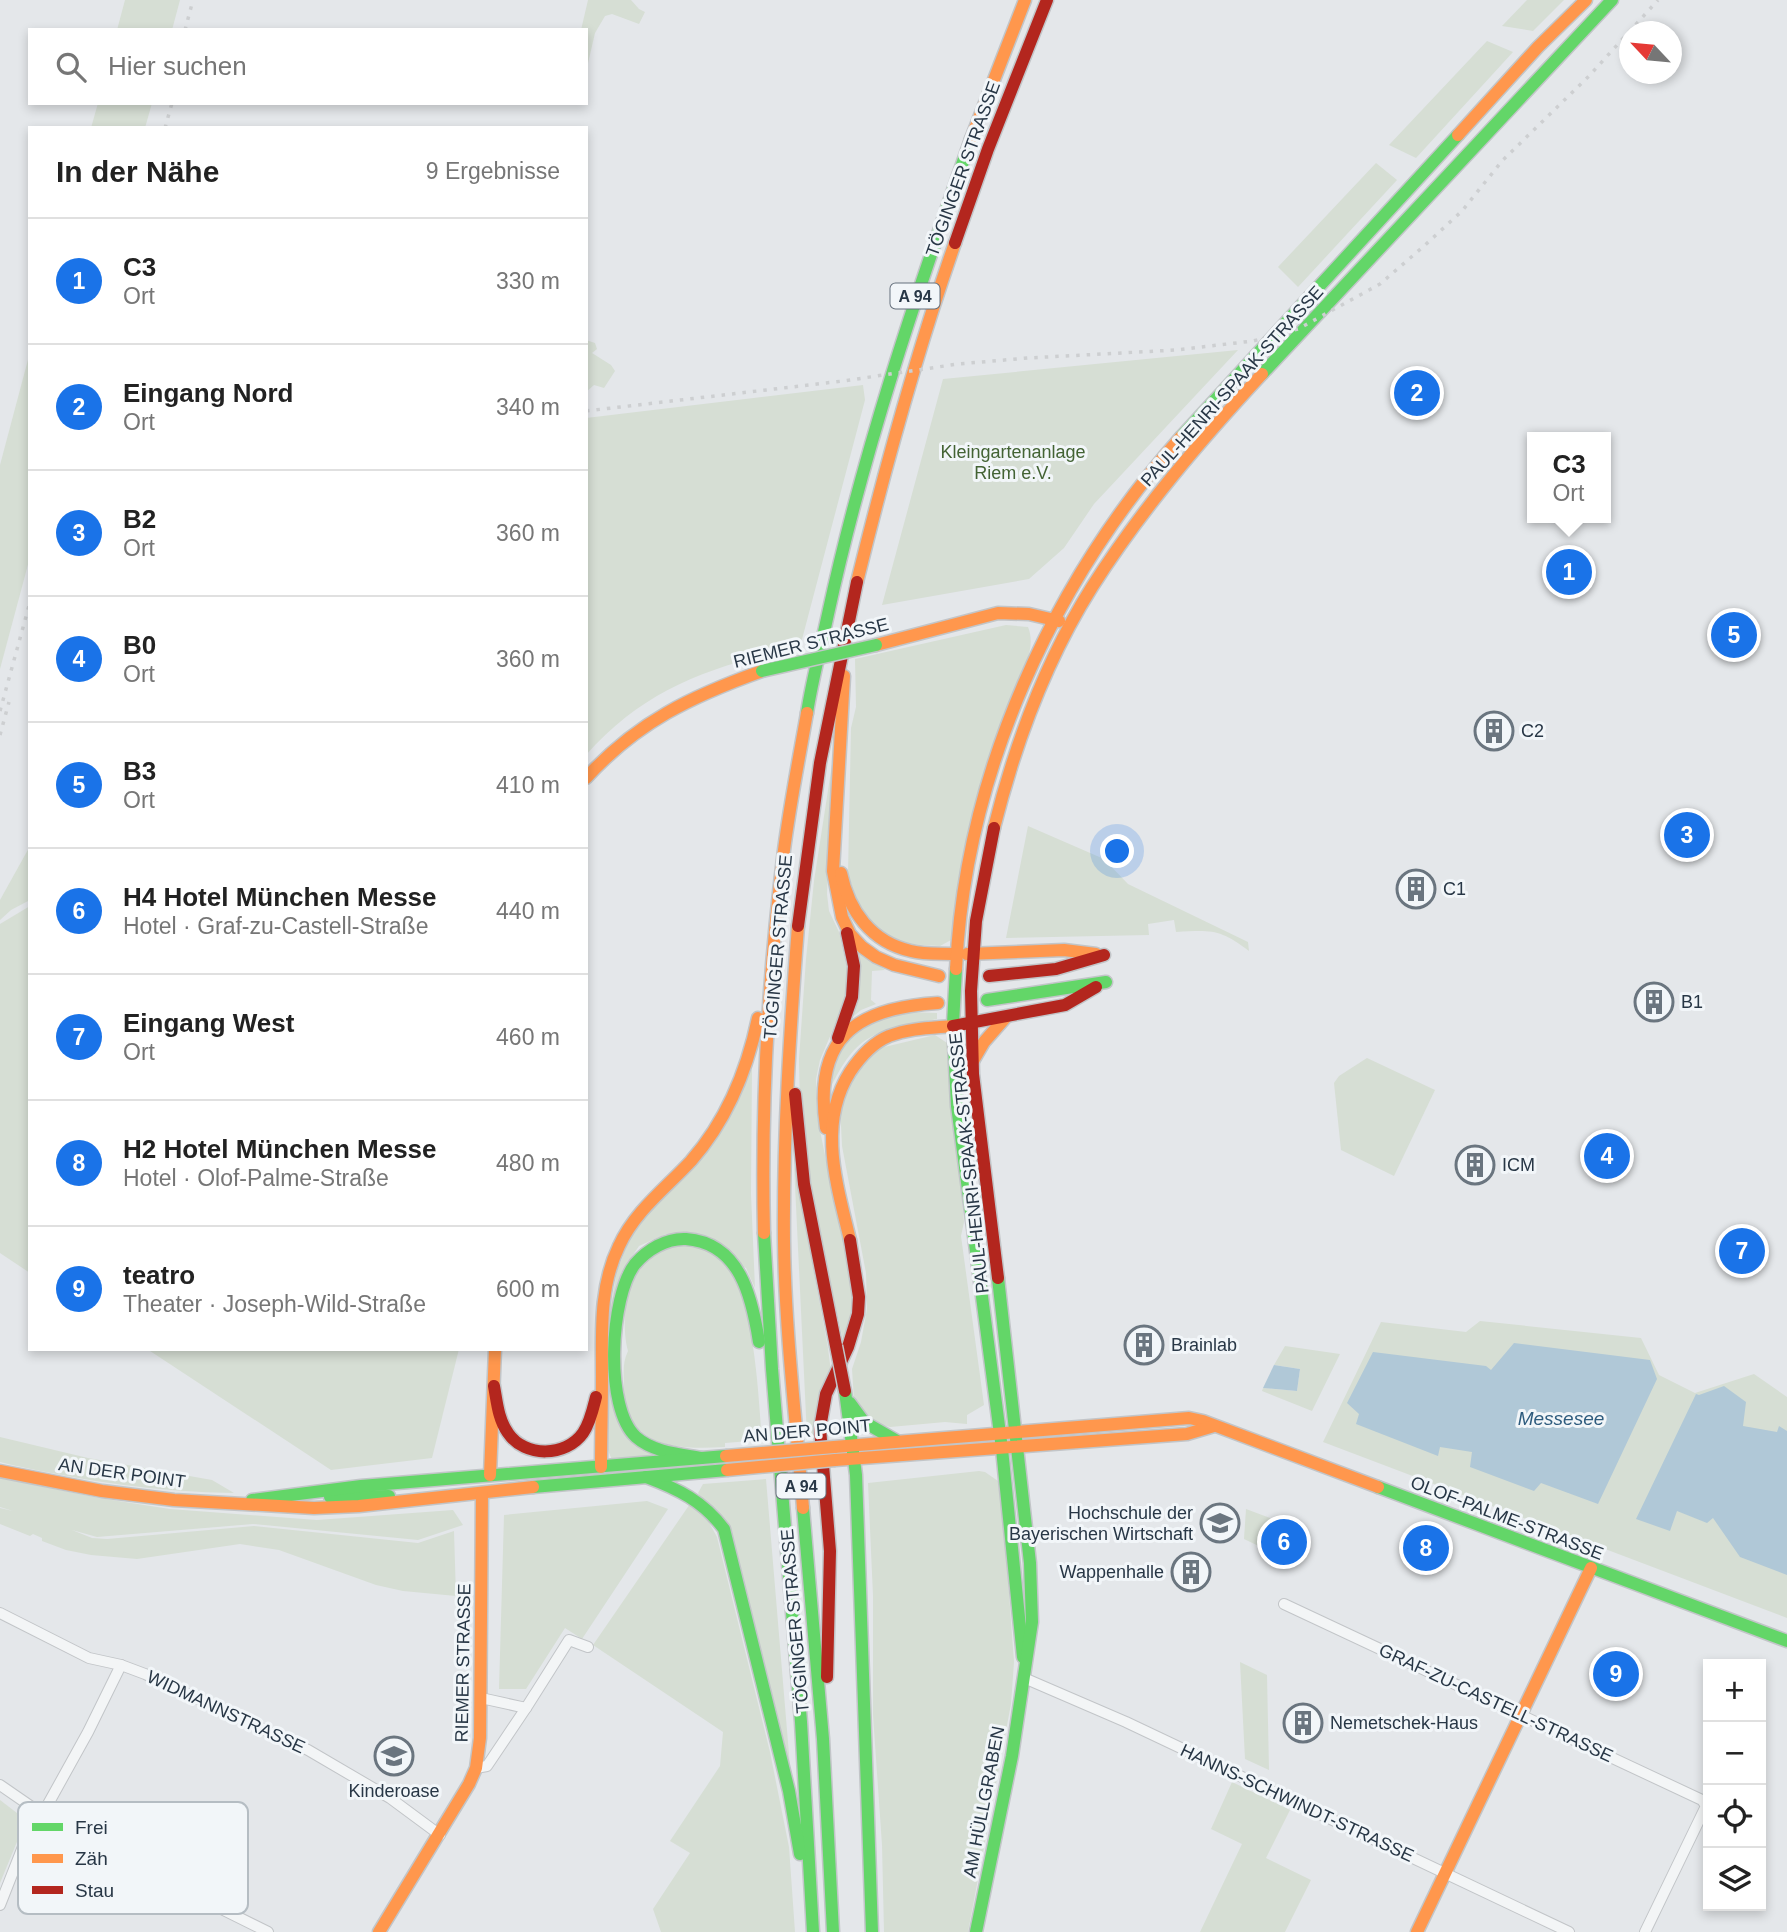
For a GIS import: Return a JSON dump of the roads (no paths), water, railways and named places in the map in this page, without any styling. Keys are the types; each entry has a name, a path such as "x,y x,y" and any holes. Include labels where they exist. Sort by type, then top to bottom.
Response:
{"main road":[{"name":"TÖGINGER STRASSE","path":"813,1932 804,1753 773,1389 764,1244 765,1063 781,879 796,774 814,678 838,567 890,374 984,103 1025,0"},
{"name":"TÖGINGER STRASSE","path":"833,1932 822,1729 806,1555 784,1243 786,1053 794,942 807,833 827,712 847,612 890,447 948,258 1047,0"},
{"name":"PAUL-HENRI-SPAAK-STRASSE","path":"1002,1450 956,1099 953,1026 956,954 972,845 995,760 1018,695 1053,620 1086,563 1158,463 1538,47 1586,0"},
{"name":"PAUL-HENRI-SPAAK-STRASSE","path":"1018,1448 972,1061 972,1023 974,954 984,876 1012,764 1035,701 1071,625 1101,572 1172,474 1555,57 1612,0"},
{"path":"822,1729 830,1586 829,1536 820,1427 822,1407 850,1344 857,1321 859,1297 821,1095 826,1066 852,997 854,966 846,929 835,900 834,848 847,612"},
{"name":"RIEMER STRASSE","path":"588,776 633,733 660,714 721,685 762,671 998,613 1030,612 1071,625"},
{"path":"834,848 855,914 871,933 891,945 914,952 956,954 1064,950 1104,955 1056,969 989,976"},
{"path":"846,929 854,941 885,962 903,970 939,976"},
{"path":"614,1480 601,1467 602,1308 610,1267 619,1245 638,1216 692,1159 722,1121 744,1079 755,1039 761,1002 773,964"},
{"path":"833,1158 833,1116 840,1086 850,1069 874,1043 895,1033 972,1023 1065,1005 1106,982 987,1000"},
{"path":"834,1047 848,1031 870,1015 901,1005 937,1003"},
{"path":"972,1061 984,1042 1006,1017"},
{"path":"786,1053 794,1087 804,1184 845,1391 856,1475 873,1932"},
{"path":"965,1170 985,1167"},
{"path":"701,1458 659,1449 643,1442 626,1424 619,1407 617,1382 620,1300 626,1280 640,1258 666,1242 690,1239 706,1243 731,1261 743,1278 750,1297 757,1321 761,1362 773,1389"},
{"path":"482,1493 494,1478 495,1351"},
{"path":"494,1386 499,1413 511,1437 519,1444 534,1450 554,1451 576,1442 584,1431 602,1377"},
{"path":"845,1391 857,1418 897,1441"},
{"name":"OLOF-PALME-STRASSE","path":"1016,1431 1189,1418 1787,1641"},
{"path":"1018,1448 1187,1434 1214,1426"},
{"name":"AN DER POINT","path":"241,1503 361,1486 494,1478 726,1455 1016,1431"},
{"name":"AN DER POINT","path":"0,1471 102,1491 174,1500 284,1507 359,1506 522,1488 835,1460 1018,1448"},
{"name":"AM HÜLLGRABEN","path":"976,1932 1013,1755 1031,1641 1032,1606 1018,1448"},
{"name":"AM HÜLLGRABEN","path":"1002,1450 1024,1678"},
{"path":"646,1477 687,1492 714,1513 724,1529 789,1791 800,1853 803,1932"},
{"path":"494,1478 522,1488"},
{"name":"AN DER POINT","path":"290,1496 385,1496 473,1488 482,1493"},
{"name":"RIEMER STRASSE","path":"379,1932 464,1795 476,1768 481,1698 482,1493"},
{"path":"1417,1932 1591,1568"}],"street":[{"name":"GRAF-ZU-CASTELL-STRASSE","path":"1284,1604 1702,1800 1706,1806 1646,1932"},
{"name":"WIDMANNSTRASSE","path":"0,1613 89,1658 121,1665 308,1750 390,1798 440,1835"},
{"path":"476,1768 487,1766 569,1640 588,1647"},
{"path":"49,1802 121,1665"},
{"name":"HANNS-SCHWINDT-STRASSE","path":"1024,1678 1126,1722 1569,1932"},
{"path":"481,1698 526,1708"},
{"path":"0,1785 25,1802"},
{"path":"0,1906 18,1860"},
{"path":"232,1914 268,1932"}],"water":[{"name":"Messesee","path":"1514,1343 1650,1360 1657,1379 1598,1504 1541,1483 1534,1491 1470,1467 1472,1452 1440,1447 1438,1456 1356,1424 1359,1414 1347,1403 1373,1352 1486,1366 1491,1370"},
{"path":"1274,1365 1300,1369 1297,1391 1263,1388"},
{"path":"1724,1386 1746,1402 1743,1426 1777,1432 1779,1426 1787,1431 1787,1575 1740,1557 1713,1518 1707,1523 1677,1511 1670,1531 1636,1519 1696,1394"}],"railway":[{"path":"186,28 193,0"},
{"path":"588,411 843,381 958,364 1176,350 1253,341 1298,329 1380,284 1424,246 1462,211 1502,161 1589,76 1658,0"},
{"path":"166,126 171,105"},
{"path":"0,711 28,609"},
{"path":"0,735 9,702"}],"place":[{"name":"Eingang Nord","path":"1417,393"},
{"name":"C3","path":"1569,572"},
{"name":"B3","path":"1734,635"},
{"name":"C2","path":"1494,731"},
{"name":"B2","path":"1687,835"},
{"name":"C1","path":"1416,889"},
{"name":"B1","path":"1654,1002"},
{"name":"B0","path":"1607,1156"},
{"name":"ICM","path":"1475,1165"},
{"name":"Eingang West","path":"1742,1251"},
{"name":"Brainlab","path":"1144,1345"},
{"name":"Hochschule der Bayerischen Wirtschaft","path":"1220,1523"},
{"name":"H4 Hotel München Messe","path":"1284,1542"},
{"name":"H2 Hotel München Messe","path":"1426,1548"},
{"name":"Wappenhalle","path":"1191,1572"},
{"name":"teatro","path":"1616,1674"},
{"name":"Nemetschek-Haus","path":"1303,1723"},
{"name":"Kinderoase","path":"394,1756"}],"park label":[{"name":"Kleingartenanlage Riem e.V.","path":"1013,462"}]}
